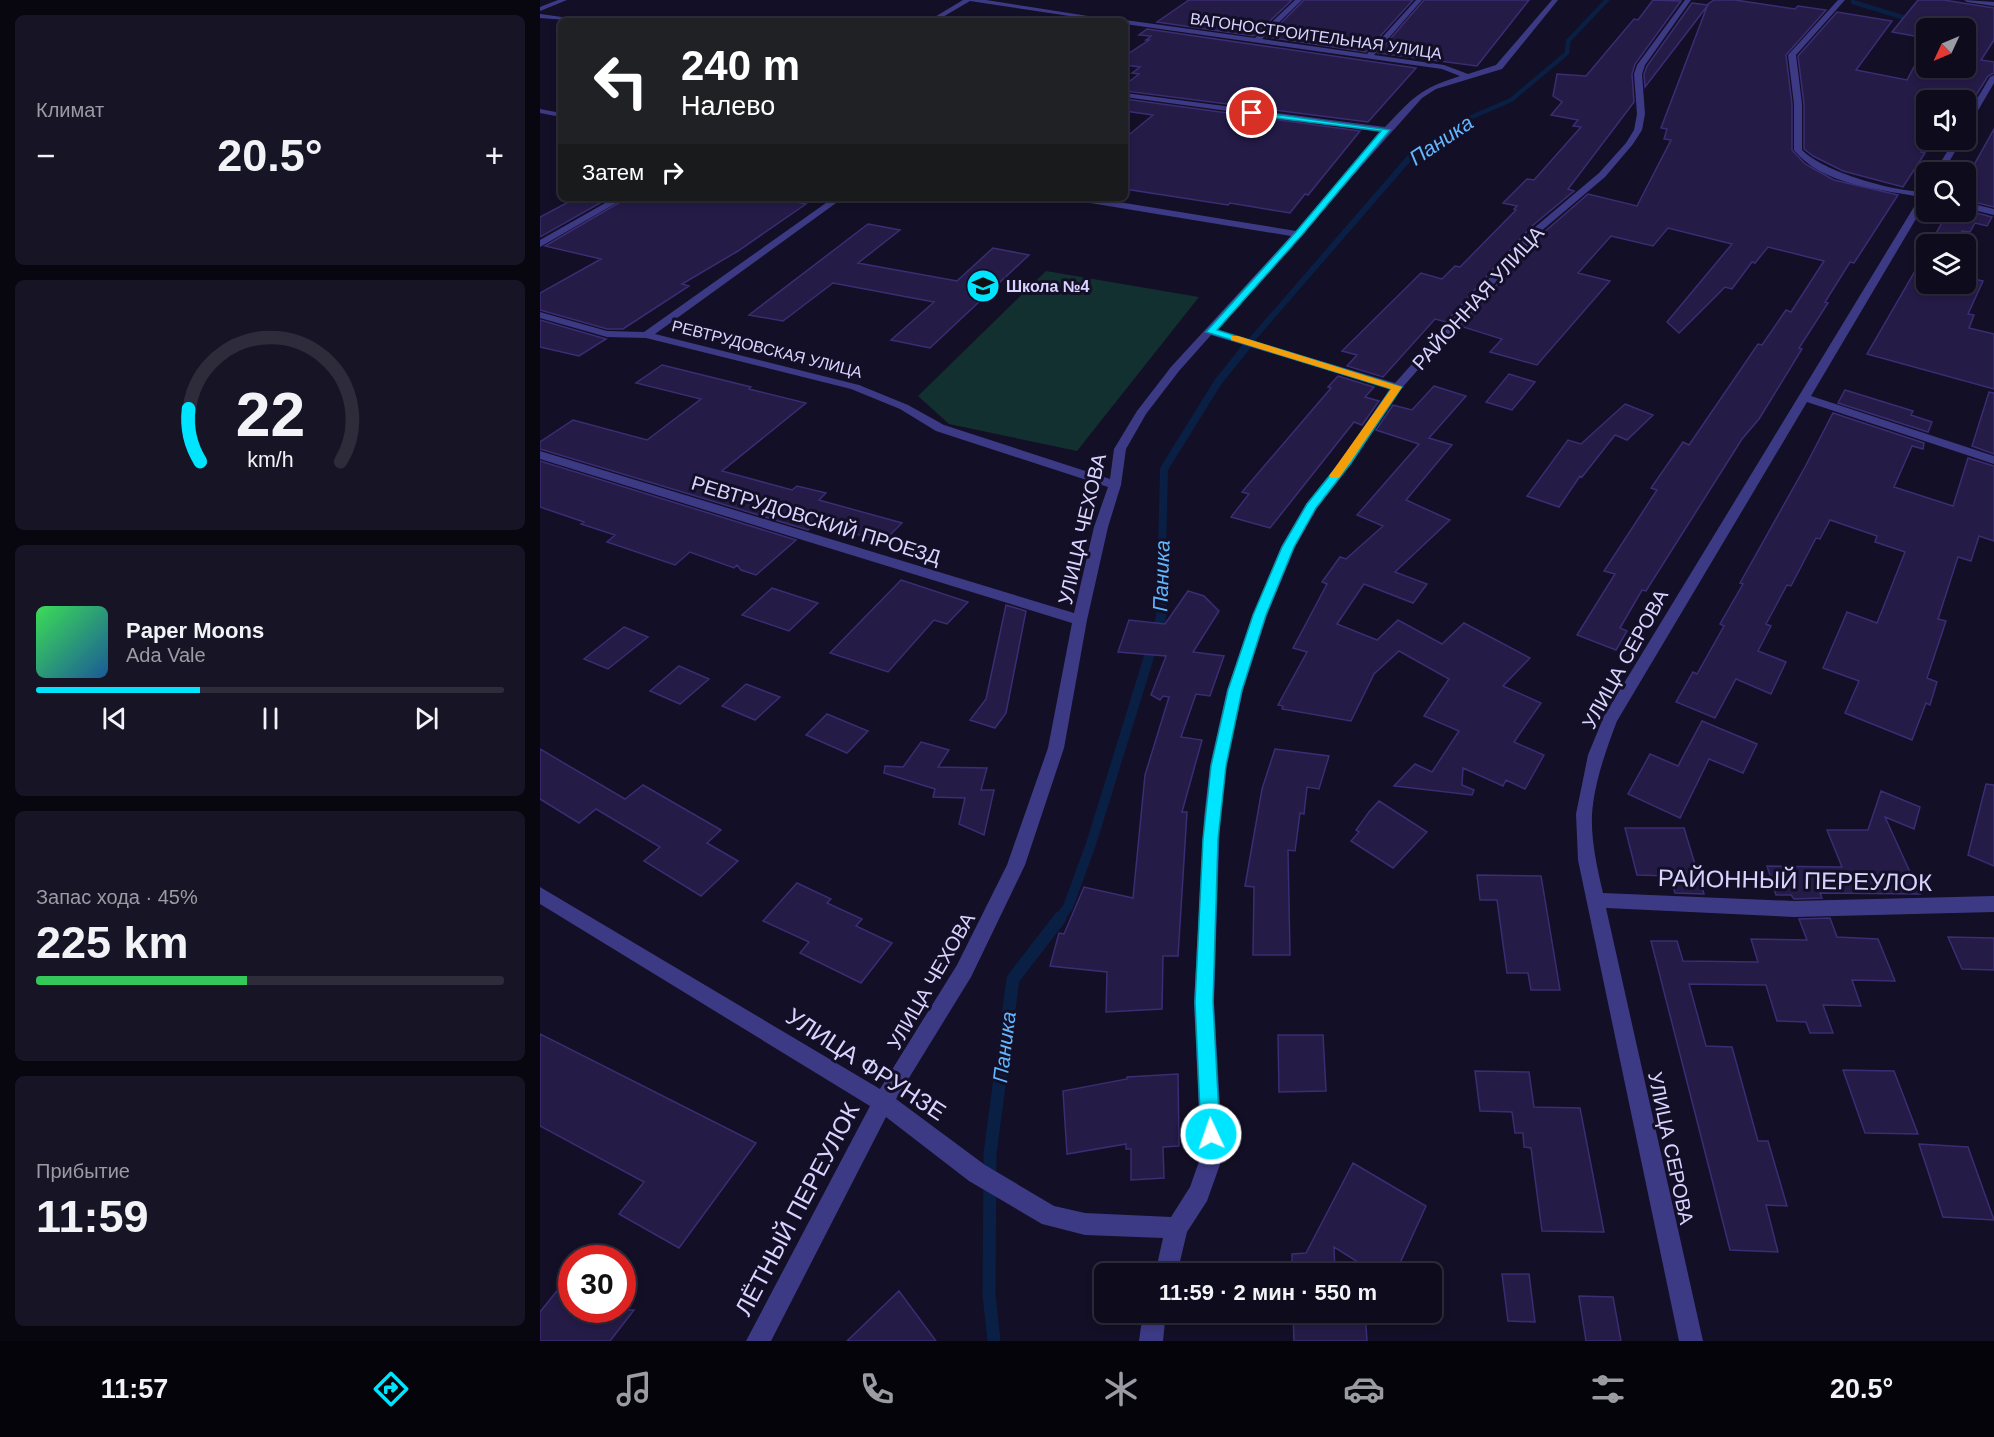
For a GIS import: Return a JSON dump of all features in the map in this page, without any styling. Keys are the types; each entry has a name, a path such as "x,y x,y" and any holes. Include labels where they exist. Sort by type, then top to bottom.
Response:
{"street":[{"path":"540,9 564,0"},
{"path":"937,18 971,0 1096,18"},
{"path":"1256,41 1299,0"},
{"path":"1368,57 1419,0"},
{"name":"УЛИЦА ЧЕХОВА","path":"883,1101 964,970 1016,865 1056,748 1080,620 1101,527 1114,485 1120,449 1141,413 1175,369 1211,332 1419,96 1433,87 1499,67 1554,0"},
{"name":"РАЙОННАЯ УЛИЦА","path":"1169,1263 1177,1228 1200,1193 1212,1156 1204,1002 1210,849 1218,766 1235,690 1260,615 1288,547 1311,507 1347,461 1397,387 1537,230 1602,175 1629,144 1638,130 1641,114 1638,74 1641,65 1688,0"},
{"path":"1842,0 1792,55 1798,104 1798,150 1801,156 1818,167 1836,174 1916,194"},
{"path":"1967,0 1994,4"},
{"path":"540,16 558,18"},
{"name":"ВАГОНОСТРОИТЕЛЬНАЯ УЛИЦА","path":"1128,22 1444,67 1466,76"},
{"path":"1976,107 1994,77"},
{"path":"1128,95 1387,130"},
{"path":"540,111 558,114"},
{"path":"540,244 616,201"},
{"path":"646,335 834,201"},
{"path":"1096,201 1298,234"},
{"path":"1976,208 1994,212"},
{"name":"УЛИЦА СЕРОВА","path":"1691,1341 1587,860 1584,814 1596,755 1610,720 1916,213"},
{"name":"РЕВТРУДОВСКАЯ УЛИЦА","path":"540,315 607,334 646,335 855,387 904,407 940,428 1114,485"},
{"path":"1211,332 1397,387"},
{"path":"1805,398 1994,460"},
{"name":"РЕВТРУДОВСКИЙ ПРОЕЗД","path":"540,455 1080,620"},
{"name":"УЛИЦА ФРУНЗЕ","path":"540,895 883,1101 977,1173 1050,1216 1085,1224 1177,1228"},
{"name":"РАЙОННЫЙ ПЕРЕУЛОК","path":"1596,900 1794,909 1994,904"},
{"name":"ЛЁТНЫЙ ПЕРЕУЛОК","path":"758,1341 883,1101"},
{"path":"1151,1341 1152,1323"}],"green space":[{"path":"1046,271 1199,297 1077,451 949,424 918,396"}],"building":[{"path":"1189,0 1292,0 1254,36 1157,22"},
{"path":"1304,0 1413,0 1366,52 1267,37"},
{"path":"1424,0 1529,0 1477,66 1378,53"},
{"path":"1653,0 1681,1 1635,64 1632,74 1634,102 1568,189 1574,191 1532,226 1446,322 1435,319 1383,377 1347,366 1357,355 1342,351 1421,273 1442,279 1455,266 1460,267 1516,210 1514,209 1517,206 1503,203 1527,179 1534,180 1581,127 1573,126 1578,120 1551,115 1562,102 1553,96 1557,74 1586,76 1634,19 1638,20"},
{"path":"1714,0 1735,0 1795,9 1798,6 1826,10 1786,55 1792,104 1792,150 1805,164 1834,180 1898,195 1854,263 1850,262 1825,302 1828,303 1799,348 1802,349 1759,419 1742,439 1646,591 1642,590 1620,628 1627,631 1616,650 1577,635 1615,574 1604,571 1657,490 1651,488 1683,442 1689,445 1758,344 1762,345 1786,310 1791,312 1824,261 1768,247 1755,263 1752,262 1732,289 1725,287 1679,333 1667,322 1732,244 1668,228 1653,246 1611,236 1578,273 1610,281 1537,365 1490,352 1502,339 1460,326 1542,234 1588,194 1637,206 1671,140 1664,139 1667,129 1661,128 1708,4"},
{"path":"1918,0 1944,0 1994,8 1994,40 1981,60 1994,62 1994,73 1988,76 1976,95 1976,90 1916,90 1916,150 1922,150 1921,152 1925,153 1919,162 1916,162 1916,167 1903,187 1843,171 1804,149 1804,104 1798,56 1837,12 1892,21 1856,70 1907,80 1916,63 1916,78 1976,78 1976,18 1916,18 1916,36 1892,32"},
{"path":"1692,3 1708,5 1645,87 1644,74 1647,66"},
{"path":"1147,29 1416,68 1368,122 1128,91 1128,82 1139,74 1132,73 1140,67 1128,65 1128,54 1149,40 1146,40 1151,36 1139,35"},
{"path":"1128,99 1360,131 1308,195 1305,194 1290,213 1128,189 1128,136 1153,115 1128,111"},
{"path":"1994,129 1994,207 1976,203 1976,162"},
{"path":"570,201 604,201 540,237 540,217"},
{"path":"622,201 791,201 806,204 738,251 682,284 689,286 623,329 607,329 540,310 540,293 601,259 545,246"},
{"path":"1976,213 1992,217 1987,226 1975,223 1970,232 1936,234 1942,222 1976,222"},
{"path":"868,224 900,230 858,263 957,281 993,248 1029,255 930,348 891,340 934,302 833,283 783,321 749,315"},
{"path":"1916,269 1916,294 1976,294 1976,279 1983,281 1968,314 1974,315 1969,328 1994,334 1994,389 1867,354"},
{"path":"540,320 606,339 579,356 540,347"},
{"path":"662,365 806,403 722,471 792,490 797,486 826,493 819,500 902,523 883,542 816,522 808,530 540,449 540,442 573,420 647,440 701,399 636,383"},
{"path":"1509,374 1535,382 1512,410 1486,402"},
{"path":"1338,376 1374,387 1365,397 1379,401 1362,425 1354,422 1270,528 1231,517 1249,494 1242,492 1331,388 1328,387"},
{"path":"1434,386 1466,396 1429,438 1452,445 1406,500 1450,520 1395,572 1427,584 1413,603 1364,584 1337,624 1377,640 1398,620 1442,644 1464,623 1530,658 1503,686 1541,703 1514,742 1544,755 1525,789 1506,780 1503,786 1463,768 1462,785 1474,790 1472,795 1394,786 1415,764 1432,772 1459,731 1424,716 1449,679 1399,651 1374,674 1351,721 1282,709 1283,706 1278,705 1307,652 1293,648 1327,584 1322,582 1340,557 1346,559 1383,526 1357,515 1419,444 1376,430 1393,405 1412,410"},
{"path":"1845,390 1913,411 1911,415 1932,422 1928,432 1838,403"},
{"path":"1989,392 1994,393 1994,454 1972,446"},
{"path":"1625,404 1653,415 1627,440 1615,435 1582,477 1580,476 1559,507 1527,496 1568,440 1581,444"},
{"path":"1833,413 1924,443 1923,449 1912,446 1894,487 1953,506 1968,458 1994,466 1994,541 1979,536 1971,561 1958,557 1938,619 1946,621 1927,678 1937,682 1930,705 1926,703 1912,740 1845,713 1859,681 1823,668 1847,612 1877,623 1905,552 1875,542 1877,536 1830,520 1820,539 1816,538 1791,586 1787,585 1766,624 1771,626 1758,651 1786,662 1771,694 1736,679 1715,718 1676,702 1693,672 1697,674 1724,626 1720,624 1743,584 1740,583"},
{"path":"540,461 796,540 756,575 741,570 737,565 734,568 690,552 675,565 607,542 615,535 540,507"},
{"path":"901,580 968,602 947,624 934,620 888,672 830,653"},
{"path":"772,588 818,603 789,631 742,615"},
{"path":"1188,591 1204,596 1219,611 1193,652 1224,656 1210,696 1196,694 1181,737 1202,740 1182,812 1187,812 1178,956 1163,956 1162,1009 1106,1012 1107,972 1050,966 1059,933 1064,934 1084,887 1133,898 1145,775 1169,697 1163,696 1160,700 1151,695 1166,656 1118,652 1129,620 1165,624"},
{"path":"1006,605 1026,611 1006,713 995,728 970,720 986,699"},
{"path":"624,627 648,637 608,669 584,659"},
{"path":"679,666 709,679 680,704 650,691"},
{"path":"746,684 780,697 755,720 722,706"},
{"path":"827,714 868,731 847,753 806,735"},
{"path":"1702,721 1757,744 1743,773 1709,759 1680,818 1628,794 1650,754 1678,766"},
{"path":"921,742 949,750 938,767 987,768 981,790 994,790 984,835 959,824 965,798 933,797 935,789 884,773 885,766 903,767"},
{"path":"540,749 625,799 643,785 721,830 707,843 738,861 701,896 644,861 660,847 596,809 579,823 540,799"},
{"path":"1275,749 1329,756 1319,789 1307,787 1304,814 1300,813 1295,851 1288,850 1290,955 1253,955 1254,887 1245,886 1262,789"},
{"path":"1986,784 1994,785 1994,866 1968,855"},
{"path":"1881,791 1920,807 1914,829 1885,817 1920,894 1820,893 1822,898 1794,899 1791,895 1776,895 1767,866 1842,867 1827,830 1868,830"},
{"path":"1379,801 1427,832 1393,868 1351,841 1359,832 1356,830"},
{"path":"1625,828 1684,828 1704,894 1675,893 1670,876 1637,875"},
{"path":"1477,875 1541,876 1560,990 1531,990 1528,973 1507,973 1497,900 1480,900"},
{"path":"797,883 831,899 827,903 862,919 856,926 892,943 861,983 800,953 809,942 763,921"},
{"path":"1830,918 1837,937 1878,939 1895,981 1852,980 1861,1006 1823,1005 1833,1033 1810,1033 1806,1022 1777,1021 1766,985 1689,984 1706,1046 1732,1047 1758,1141 1768,1141 1787,1206 1766,1205 1778,1252 1730,1250 1651,941 1677,941 1683,961 1758,962 1751,939 1807,940 1799,919"},
{"path":"1948,937 1994,938 1994,970 1962,969"},
{"path":"540,1034 756,1143 679,1248 619,1214 644,1182 540,1126"},
{"path":"1278,1035 1323,1035 1326,1091 1279,1092"},
{"path":"1843,1070 1894,1071 1918,1134 1865,1133"},
{"path":"1475,1071 1529,1072 1534,1107 1580,1108 1604,1232 1542,1231 1531,1148 1524,1147 1523,1133 1515,1133 1512,1112 1480,1111"},
{"path":"1178,1074 1179,1146 1163,1147 1164,1178 1131,1180 1131,1149 1126,1149 1126,1144 1067,1154 1063,1091 1127,1079 1127,1077"},
{"path":"1919,1144 1968,1147 1994,1220 1943,1217"},
{"path":"1353,1163 1426,1206 1400,1263 1359,1263 1334,1247 1335,1263 1292,1263 1292,1254 1306,1253"},
{"path":"1502,1274 1529,1274 1535,1322 1508,1321"},
{"path":"558,1290 558,1323 624,1323 610,1341 540,1341 540,1312"},
{"path":"899,1291 936,1341 847,1341"},
{"path":"1579,1296 1613,1297 1621,1341 1586,1341"},
{"path":"1293,1323 1366,1323 1367,1341 1294,1341"}],"waterway":[{"name":"Паника","path":"1420,150 1460,122 1511,100 1567,53 1568,41 1607,0"},
{"path":"1853,0 1853,2 1915,21"},
{"name":"Паника","path":"1249,343 1411,156 1422,148"},
{"name":"Паника","path":"1161,594 1164,469 1218,382 1250,342"},
{"name":"Паника","path":"1058,920 1068,907 1091,844 1161,618 1162,593"},
{"name":"Паника","path":"994,1341 989,1295 990,1154 1013,979 1060,918"}],"slow traffic":[{"path":"1234,338 1397,387 1335,476"}],"place":[{"name":"Школа №4","path":"983,286"}],"route":[{"path":"1211,1134 1204,1002 1210,839 1218,766 1235,690 1260,615 1288,547 1311,507 1347,461 1397,387 1309,359 1211,332 1387,130 1252,113"}]}
